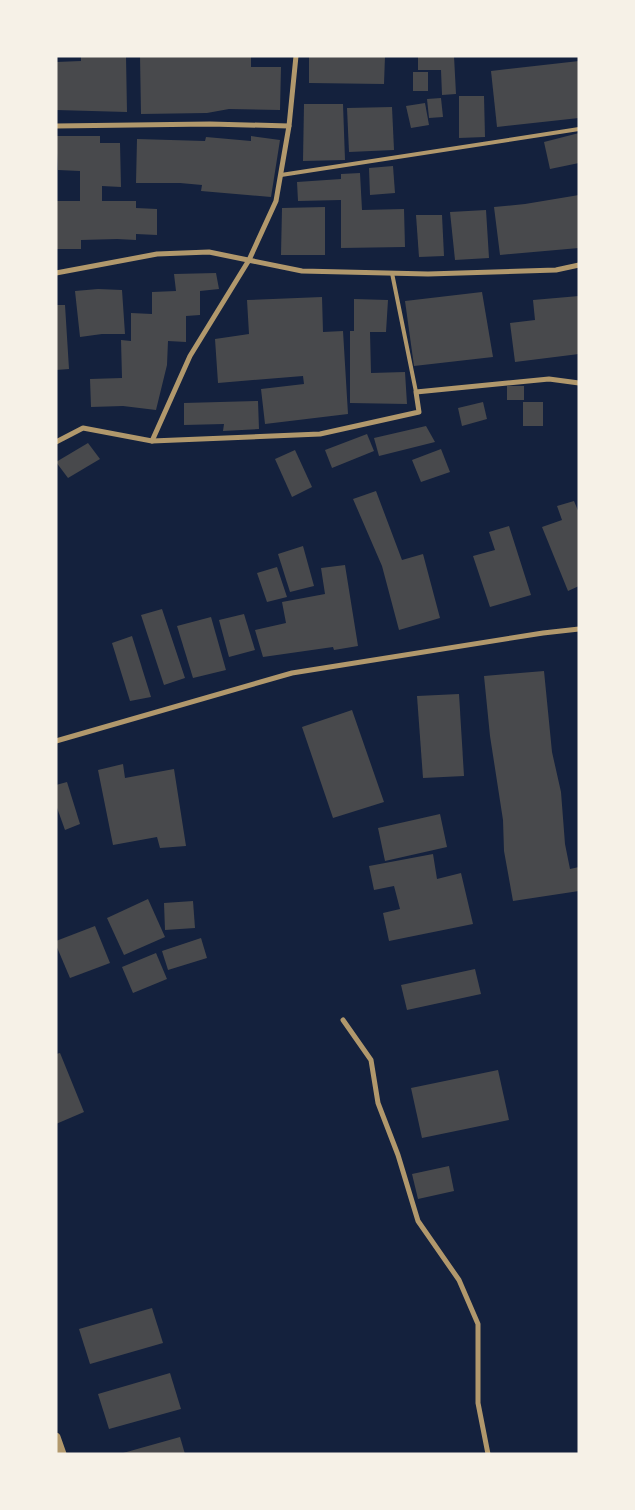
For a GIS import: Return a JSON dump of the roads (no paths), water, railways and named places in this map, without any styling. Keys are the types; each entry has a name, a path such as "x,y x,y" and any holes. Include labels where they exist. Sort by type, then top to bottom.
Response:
{"street":[{"path":"152,441 190,356 249,260 276,201 289,126 296,56"},
{"path":"56,126 210,124 289,126"},
{"path":"56,273 157,254 209,252 302,271 428,274 556,270 579,265"},
{"path":"56,442 83,428 152,441 320,434 419,412 416,392 549,379 579,383"},
{"path":"56,741 292,673 543,633 579,629"},
{"path":"343,1020 371,1060 378,1103 398,1155 418,1221 459,1280 478,1324 478,1403 488,1454"},
{"path":"56,1437 62,1454"}],"lane":[{"path":"281,175 579,129"},
{"path":"392,273 416,392"}]}
